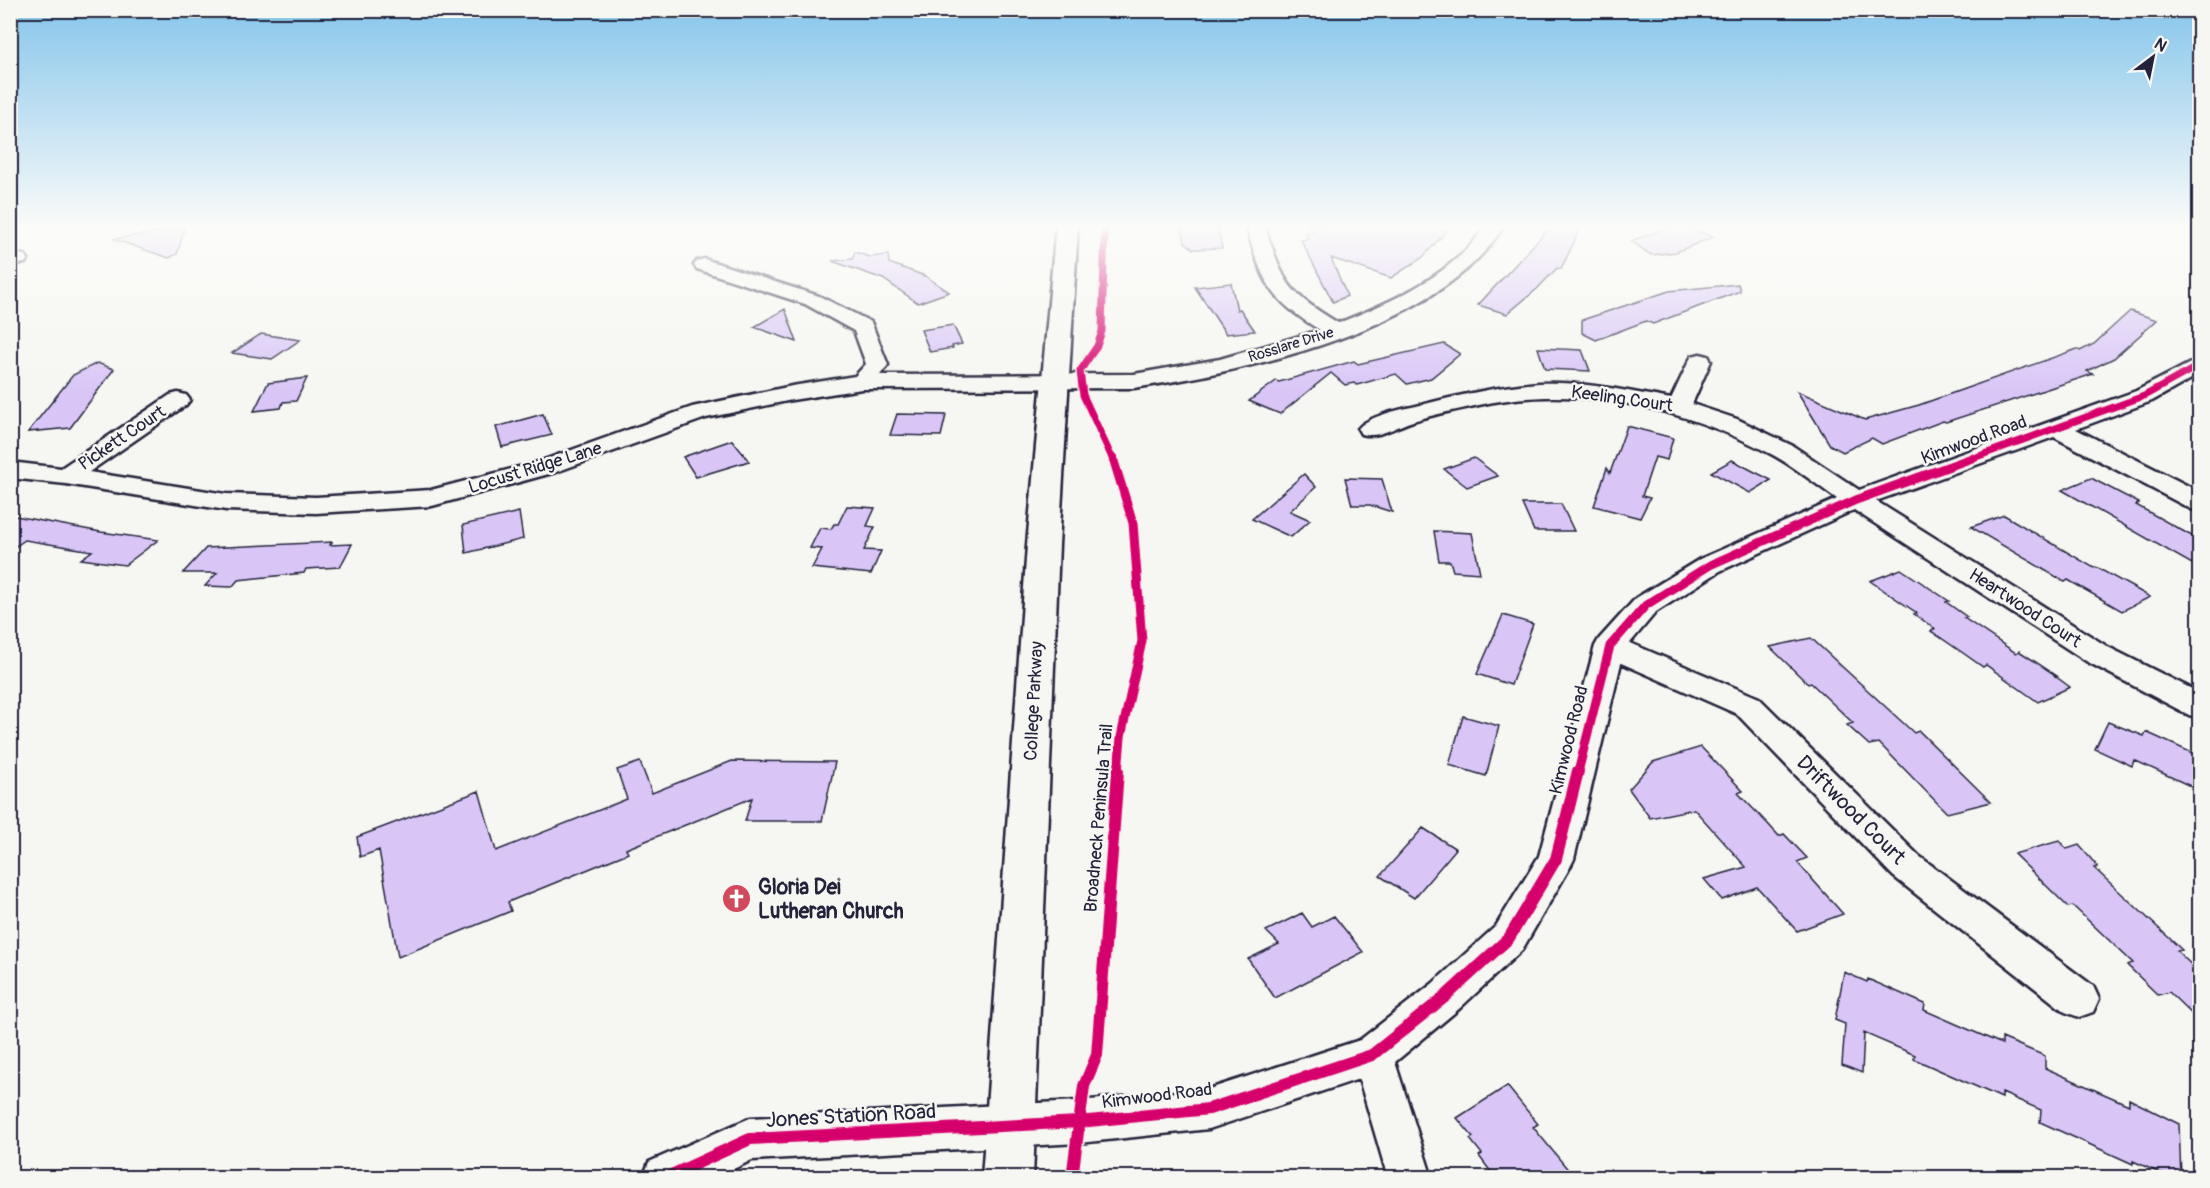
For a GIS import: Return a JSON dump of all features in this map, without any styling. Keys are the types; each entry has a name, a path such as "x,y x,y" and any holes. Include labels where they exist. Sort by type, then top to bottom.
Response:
{"main road":[{"name":"College Parkway","path":"1007,1178 1054,382 1062,280"}],"street":[{"path":"752,280 812,300 863,327 877,364 862,382"},
{"path":"1275,280 1296,305 1336,331"},
{"name":"Rosslare Drive","path":"1054,382 1134,381 1176,376 1265,353 1336,331 1377,315 1422,292 1439,280"},
{"path":"1679,407 1700,361"},
{"name":"Kimwood Road","path":"1011,1126 1209,1109 1372,1055 1446,996 1509,938 1556,859 1610,646 1646,605 1710,565 1856,500 2144,396 2199,365"},
{"name":"Locust Ridge Lane","path":"10,470 66,476 226,502 316,505 432,498 547,467 700,412 792,393 862,382 1054,382"},
{"name":"Keeling Court","path":"1370,429 1404,416 1482,397 1539,390 1601,393 1679,407 1729,424 1784,451 1856,500"},
{"name":"Pickett Court","path":"66,476 178,400"},
{"path":"2056,428 2199,503"},
{"name":"Heartwood Court","path":"1856,500 2097,654 2199,707"},
{"name":"Driftwood Court","path":"1610,646 1748,706 1906,866 2079,999"},
{"path":"1372,1055 1410,1178"},
{"name":"Jones Station Road","path":"665,1178 750,1139 1011,1126"}],"building":[{"path":"885,280 932,280 949,292 918,303"},
{"path":"1322,280 1340,280 1347,296 1333,302"},
{"path":"1501,280 1545,280 1507,314 1478,305"},
{"path":"1231,283 1237,310 1240,309 1255,331 1226,334 1195,287"},
{"path":"1738,284 1740,291 1653,324 1646,321 1596,340 1582,333 1582,320 1669,291"},
{"path":"785,309 797,342 754,327"},
{"path":"2130,311 2157,320 2114,358 2087,371 2093,374 1946,422 1943,421 1882,444 1872,438 1843,452 1830,445 1797,391 1865,420 1919,405 2077,349 2080,351 2094,344"},
{"path":"953,325 962,344 930,352 921,330"},
{"path":"261,334 300,340 272,359 232,353"},
{"path":"1444,344 1460,354 1431,378 1407,384 1396,374 1357,385 1354,383 1345,385 1331,373 1280,414 1249,401 1276,381 1354,361 1358,364"},
{"path":"1538,348 1582,350 1590,371 1545,369"},
{"path":"97,363 114,369 70,428 28,432 73,375"},
{"path":"307,378 296,401 283,402 281,408 254,411 268,383"},
{"path":"543,414 552,435 502,447 496,427"},
{"path":"897,414 946,415 941,436 890,435"},
{"path":"1627,426 1673,438 1667,460 1655,457 1642,496 1650,498 1640,518 1594,506 1607,468 1610,473"},
{"path":"732,440 749,461 696,477 683,457"},
{"path":"1474,458 1498,476 1467,487 1444,469"},
{"path":"1732,460 1771,480 1750,493 1711,472"},
{"path":"1304,474 1316,487 1290,511 1310,520 1291,537 1252,519"},
{"path":"1345,478 1382,479 1392,512 1370,505 1352,505"},
{"path":"2091,478 2139,503 2136,505 2199,540 2199,568 2062,490"},
{"path":"1522,504 1561,504 1574,531 1534,531"},
{"path":"847,506 875,508 867,526 875,527 864,550 881,551 871,574 812,568 822,549 810,548 820,528 831,529 834,524 838,524"},
{"path":"519,512 523,539 466,553 463,525"},
{"path":"10,515 158,540 125,565 81,559 92,551 25,540 10,550"},
{"path":"2004,515 2094,568 2096,567 2150,597 2122,611 2068,580 2065,582 1971,527"},
{"path":"1434,531 1472,533 1480,573 1453,571 1450,561 1439,561"},
{"path":"332,542 330,545 352,544 340,567 306,569 304,573 238,580 232,587 205,586 217,573 183,573 206,548"},
{"path":"1901,569 1949,601 1946,602 1967,617 1964,618 2016,653 2019,651 2070,687 2038,702 1986,665 1983,667 1931,631 1935,629 1914,614 1917,613 1870,581"},
{"path":"1503,615 1533,624 1511,685 1477,674"},
{"path":"1811,638 1914,733 1919,731 1991,802 1947,813 1879,743 1869,745 1847,725 1853,723 1770,647"},
{"path":"1463,716 1499,726 1486,776 1449,765"},
{"path":"2108,722 2144,736 2146,732 2199,756 2199,790 2134,760 2132,766 2095,749"},
{"path":"1701,747 1743,791 1738,793 1779,836 1784,834 1807,858 1797,862 1843,914 1797,931 1757,887 1722,900 1704,879 1746,867 1694,809 1650,818 1629,789 1653,762"},
{"path":"732,761 835,762 822,821 745,821 752,798 626,849 628,853 508,902 511,911 398,957 379,850 360,857 357,837 479,791 496,851 627,799 617,770 640,762 652,793"},
{"path":"1423,828 1456,849 1414,898 1380,876"},
{"path":"2059,841 2067,849 2079,845 2098,867 2094,868 2182,950 2177,951 2199,972 2199,1021 2169,992 2158,995 2127,965 2133,963 2073,906 2068,907 2014,854"},
{"path":"1302,913 1312,927 1334,916 1363,952 1275,998 1248,959 1279,944 1266,931"},
{"path":"1844,972 1867,982 1868,979 1925,1004 1924,1010 2002,1044 2002,1038 2045,1056 2045,1068 2129,1105 2129,1099 2179,1124 2181,1178 2171,1178 2133,1161 2133,1164 2040,1122 2041,1110 2002,1093 2002,1098 1914,1059 1915,1055 1864,1033 1862,1073 1842,1065 1845,1024 1835,1020"},
{"path":"1507,1086 1538,1124 1533,1127 1575,1178 1495,1178 1479,1156 1482,1154 1470,1139 1473,1137 1457,1118"}],"cycle path":[{"name":"Broadneck Peninsula Trail","path":"1072,1178 1084,1086 1097,1055 1121,737 1142,641 1133,523 1113,459 1083,395 1080,371 1097,346 1102,331 1103,280"},
{"path":"665,1178 750,1139 1079,1122 1209,1109 1372,1055 1446,996 1509,938 1556,859 1610,646 1646,605 1710,565 1856,500 2144,396 2200,365"}],"place":[{"name":"Gloria Dei Lutheran Church","path":"737,899"}]}
